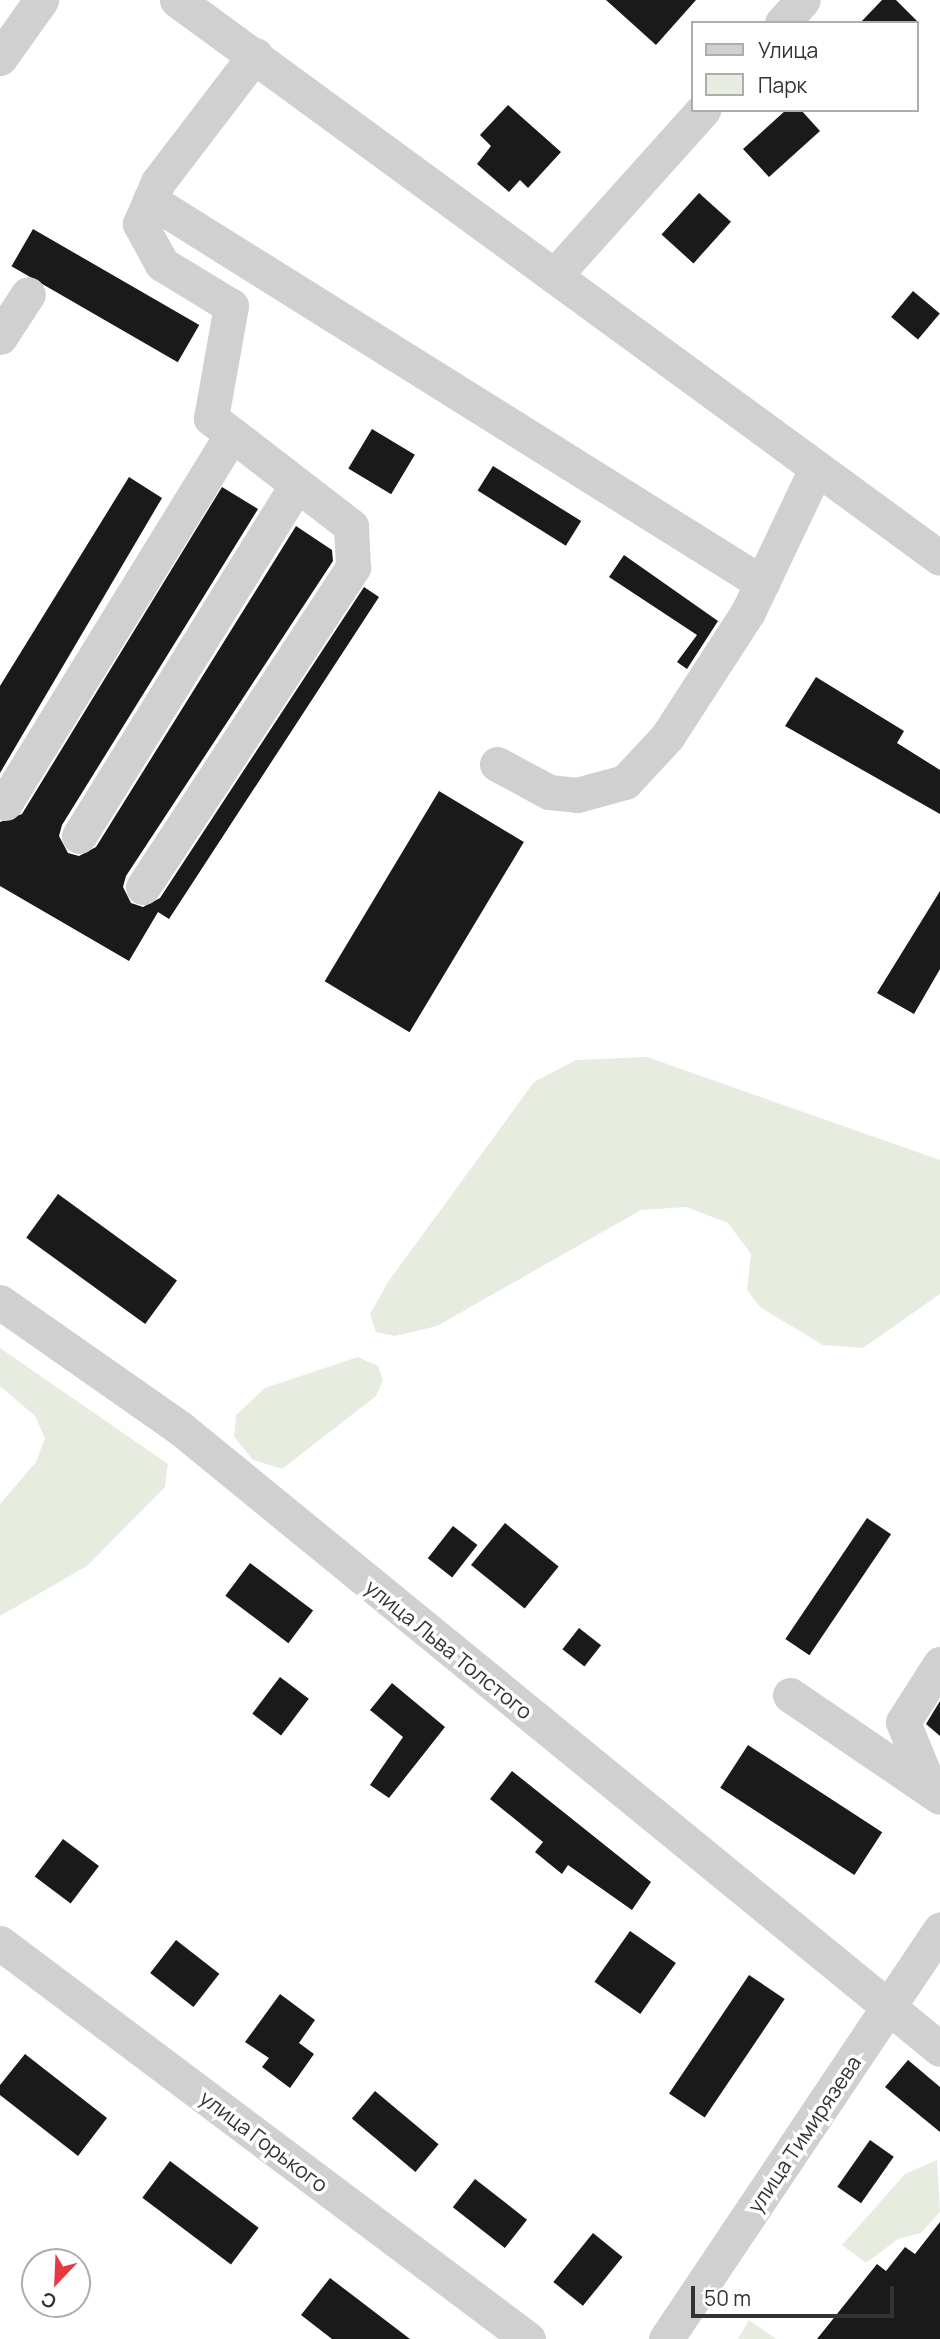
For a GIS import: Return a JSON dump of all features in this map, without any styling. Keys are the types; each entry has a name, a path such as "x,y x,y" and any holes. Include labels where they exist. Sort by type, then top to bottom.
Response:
{"street":[{"path":"3,44 41,0"},
{"path":"177,0 940,558"},
{"path":"784,21 803,0"},
{"path":"143,887 353,567 351,526 295,488 211,418 230,306 162,264 140,224 150,200 255,55"},
{"path":"555,275 701,112"},
{"path":"150,200 762,583"},
{"path":"0,337 28,295"},
{"path":"5,803 231,435"},
{"path":"498,764 549,792 577,795 625,782 667,737 762,583 816,469"},
{"path":"79,836 295,488"},
{"name":"улица Льва Толстого","path":"0,1302 180,1428 940,2049"},
{"path":"935,1794 903,1722 940,1664"},
{"path":"790,1695 935,1794"},
{"name":"улица Тимирязева","path":"666,2339 889,2009 940,1928"},
{"name":"улица Горького","path":"0,1943 528,2339"}],"green space":[{"path":"647,1057 940,1160 940,1294 863,1348 823,1345 761,1308 747,1290 751,1254 728,1223 686,1207 641,1210 437,1326 395,1336 376,1332 370,1314 388,1282 534,1082 576,1060"},
{"path":"0,1348 168,1464 165,1487 87,1566 0,1616 0,1504 36,1462 45,1438 35,1416 0,1386"},
{"path":"358,1357 378,1366 383,1381 376,1396 282,1469 253,1460 234,1437 236,1415 265,1388"},
{"path":"937,2160 940,2212 921,2233 898,2239 866,2263 842,2245 905,2174"},
{"path":"749,2320 776,2339 738,2339"}],"building":[{"path":"606,0 696,0 656,45"},
{"path":"882,0 896,0 917,21 862,21"},
{"path":"508,105 561,152 528,188 520,180 509,192 477,164 491,146 480,135"},
{"path":"784,112 803,112 820,131 769,177 743,149"},
{"path":"699,193 731,222 693,263 662,235"},
{"path":"33,229 199,325 178,362 12,266"},
{"path":"913,291 940,313 918,340 891,317"},
{"path":"372,429 415,455 391,494 348,468"},
{"path":"493,466 581,521 566,546 478,491"},
{"path":"129,477 162,498 0,773 0,686"},
{"path":"222,487 258,509 62,825 59,836 68,853 79,856 96,847 296,526 332,550 333,561 126,876 123,887 131,903 143,907 160,898 364,587 379,597 169,919 158,912 129,961 0,886 0,822 22,814"},
{"path":"624,555 718,621 687,669 677,662 697,635 609,577"},
{"path":"816,677 904,731 897,743 940,770 940,814 785,726"},
{"path":"439,791 524,842 410,1032 325,981"},
{"path":"940,891 940,969 914,1014 877,993"},
{"path":"58,1194 177,1280 145,1324 26,1238"},
{"path":"867,1518 891,1534 809,1655 785,1639"},
{"path":"505,1523 559,1566 525,1608 471,1565"},
{"path":"453,1526 477,1545 452,1577 428,1558"},
{"path":"250,1563 313,1611 288,1643 225,1596"},
{"path":"579,1628 601,1645 584,1667 562,1649"},
{"path":"280,1677 309,1699 281,1735 252,1714"},
{"path":"392,1683 445,1727 389,1798 370,1785 403,1737 370,1710"},
{"path":"940,1701 940,1736 926,1724"},
{"path":"748,1745 882,1832 854,1875 720,1788"},
{"path":"512,1771 651,1882 632,1910 568,1865 562,1874 535,1852 543,1842 490,1799"},
{"path":"63,1839 99,1866 71,1904 35,1877"},
{"path":"630,1931 676,1963 640,2014 594,1982"},
{"path":"176,1940 219,1974 193,2007 150,1973"},
{"path":"749,1975 785,1999 705,2118 669,2094"},
{"path":"280,1994 315,2020 299,2043 314,2054 290,2088 262,2067 269,2058 245,2042"},
{"path":"25,2054 107,2118 78,2156 0,2095 0,2085"},
{"path":"908,2060 940,2087 940,2132 885,2087"},
{"path":"375,2091 439,2144 415,2172 352,2119"},
{"path":"870,2140 894,2157 861,2203 837,2187"},
{"path":"170,2161 259,2228 231,2265 142,2198"},
{"path":"475,2179 527,2220 505,2248 453,2207"},
{"path":"940,2222 940,2339 817,2339 877,2264 886,2271 905,2247 915,2254"},
{"path":"593,2233 623,2257 583,2306 553,2282"},
{"path":"330,2278 410,2339 332,2339 301,2315"}]}
